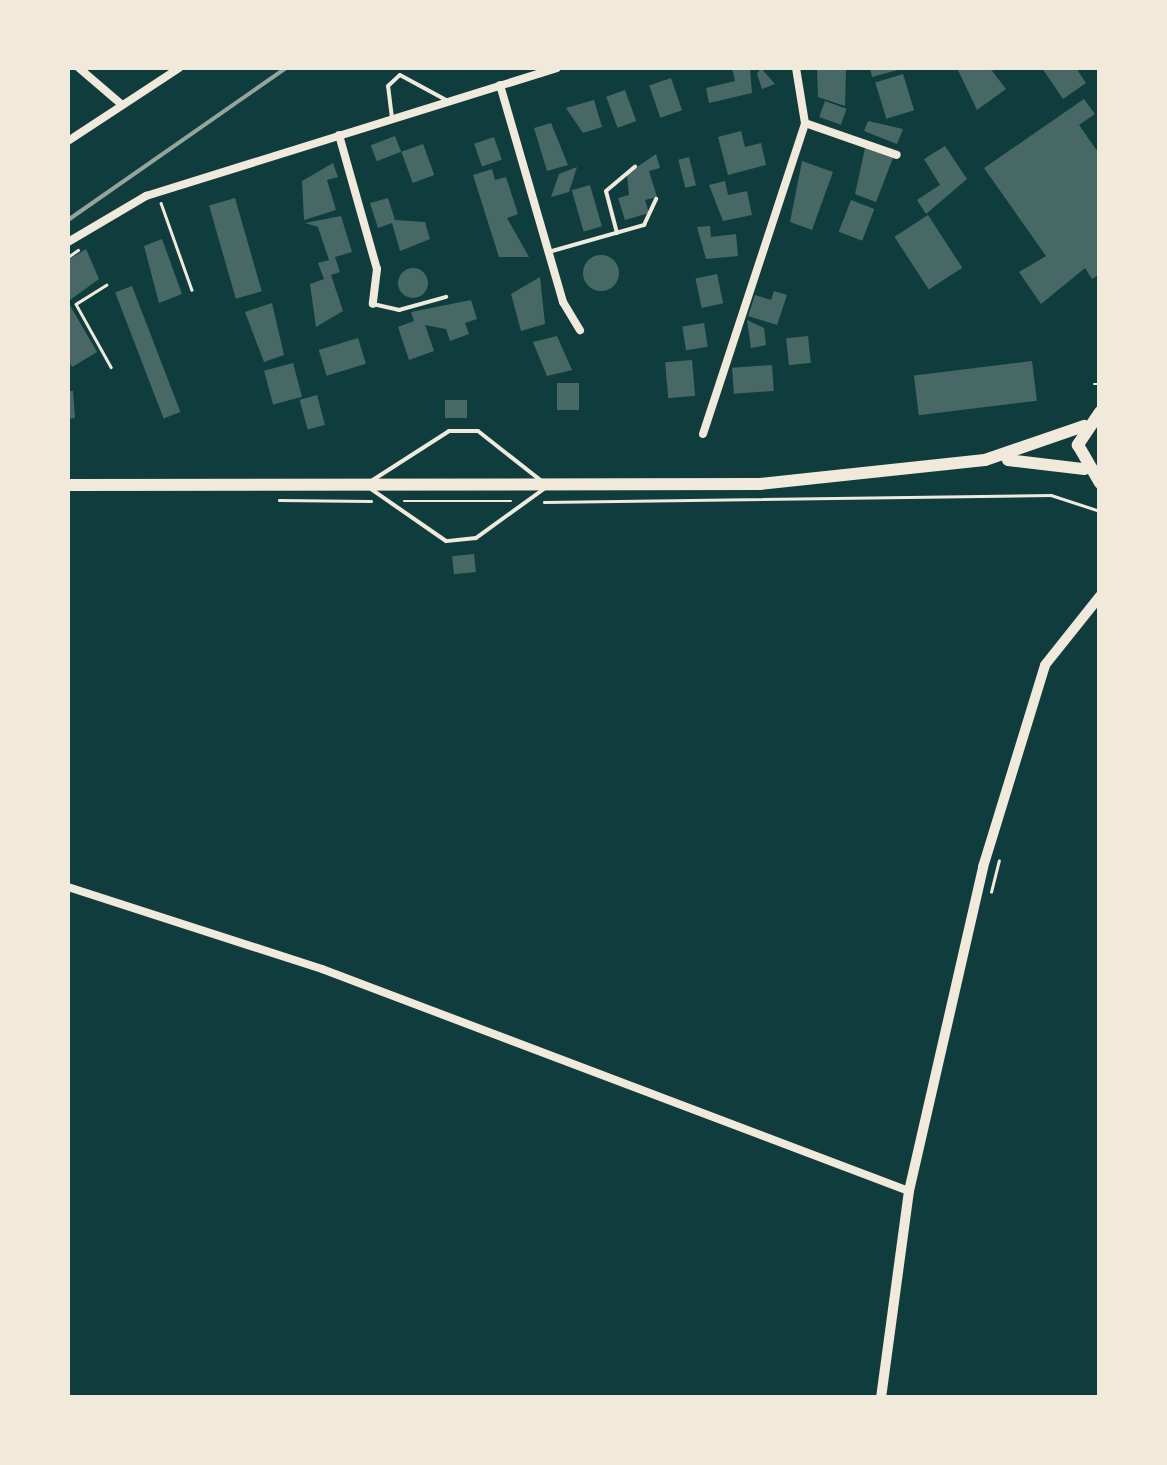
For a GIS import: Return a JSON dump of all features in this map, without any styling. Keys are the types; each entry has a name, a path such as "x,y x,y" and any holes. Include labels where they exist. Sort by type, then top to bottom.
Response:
{"main road":[{"path":"986,460 1094,414"},
{"path":"1084,469 1094,414"},
{"path":"68,485 760,484 986,460 1084,469 1100,483"}],"street":[{"path":"78,68 121,104"},
{"path":"68,140 179,68"},
{"path":"68,242 157,192 556,68"},
{"path":"704,434 804,123 796,68"},
{"path":"500,85 548,252 580,330"},
{"path":"804,123 897,156"},
{"path":"340,136 377,270 373,304"},
{"path":"881,1398 909,1191 983,867 1032,702 1058,644 1100,596"},
{"path":"68,887 322,969 909,1191"}],"lane":[{"path":"392,119 388,86 400,75 448,101"},
{"path":"618,233 606,190 635,167"},
{"path":"548,252 650,220 656,199"},
{"path":"373,304 398,310 446,297"},
{"path":"478,431 548,486 476,538 446,541 365,486 449,432 478,431"}],"path":[{"path":"157,192 192,290"},
{"path":"78,303 106,285"},
{"path":"74,297 112,367"},
{"path":"274,500 529,502 1051,496 1100,511"},
{"path":"990,896 1004,842"}],"building":[{"path":"732,68 750,68 752,93 709,103 706,88 735,81"},
{"path":"761,68 775,84 762,89 757,74"},
{"path":"817,68 846,70 845,106 818,97"},
{"path":"870,68 901,68 901,69 872,77"},
{"path":"957,68 990,68 1006,89 977,110"},
{"path":"1042,68 1076,68 1086,83 1063,99"},
{"path":"903,74 914,110 886,119 875,82"},
{"path":"671,78 682,110 660,118 649,85"},
{"path":"625,90 636,121 617,128 606,97"},
{"path":"1084,99 1095,114 1079,125 1100,155 1100,274 1092,279 1085,268 1041,304 1019,272 1046,256 984,168"},
{"path":"594,100 602,127 583,133 566,108"},
{"path":"825,101 847,109 841,125 819,117"},
{"path":"868,121 903,129 897,144 864,131"},
{"path":"551,123 568,165 547,171 534,128"},
{"path":"741,131 745,147 761,143 766,165 728,175 718,137"},
{"path":"395,136 401,152 377,161 371,145"},
{"path":"494,137 502,160 482,167 474,144"},
{"path":"423,144 434,175 413,183 401,152"},
{"path":"945,146 967,179 926,214 917,200 940,185 924,159"},
{"path":"865,148 893,158 876,202 855,194"},
{"path":"656,154 660,168 649,171 657,197 645,200 649,213 625,220 618,198 629,195 627,174"},
{"path":"689,157 696,185 685,188 678,160"},
{"path":"802,161 833,172 812,230 790,222"},
{"path":"333,163 338,177 327,180 336,210 304,220 302,181"},
{"path":"577,167 569,192 551,197 559,174"},
{"path":"492,169 495,180 506,177 518,214 507,218 529,257 499,257 473,175"},
{"path":"725,181 728,195 747,191 752,215 723,221 709,185"},
{"path":"590,185 602,226 584,232 572,190"},
{"path":"235,198 262,291 236,299 209,205"},
{"path":"388,198 395,220 425,222 430,239 400,251 392,223 378,228 370,203"},
{"path":"851,200 874,209 862,241 839,232"},
{"path":"928,215 962,268 929,290 894,237"},
{"path":"341,216 352,252 335,257 340,272 331,275 343,311 316,327 310,284 324,279 318,263 329,260 318,227 305,223"},
{"path":"710,226 711,237 736,234 738,256 706,259 697,227"},
{"path":"162,239 182,294 159,303 144,246"},
{"path":"86,249 99,279 70,300 68,260"},
{"path":"601,255 614,260 619,273 614,286 601,291 588,286 583,273 588,260"},
{"path":"413,268 424,272 428,283 424,294 413,298 402,294 398,283 402,272"},
{"path":"717,274 723,303 702,308 695,279"},
{"path":"540,277 545,324 521,331 511,294"},
{"path":"132,286 180,412 164,418 115,292"},
{"path":"774,291 787,295 777,325 748,316 755,295 771,300"},
{"path":"471,300 477,319 465,323 469,334 450,341 446,329 425,325 434,351 409,360 398,327 414,321 411,312"},
{"path":"68,302 97,352 72,367 68,360"},
{"path":"272,303 284,355 264,362 245,312"},
{"path":"747,320 764,328 766,345 751,348"},
{"path":"704,323 708,347 686,350 682,326"},
{"path":"557,336 572,370 547,376 533,342"},
{"path":"808,336 811,363 789,365 786,338"},
{"path":"358,338 366,364 327,376 319,350"},
{"path":"692,360 695,396 668,398 665,362"},
{"path":"1032,361 1037,401 919,415 914,376"},
{"path":"293,363 302,397 273,405 264,371"},
{"path":"772,365 774,391 734,394 732,368"},
{"path":"557,383 579,383 579,410 557,410"},
{"path":"68,391 73,391 75,418 68,419"},
{"path":"317,395 325,425 308,430 300,400"},
{"path":"445,400 467,400 467,418 445,418"},
{"path":"474,554 476,572 454,574 452,556"}],"railway":[{"path":"68,220 286,68"}]}
